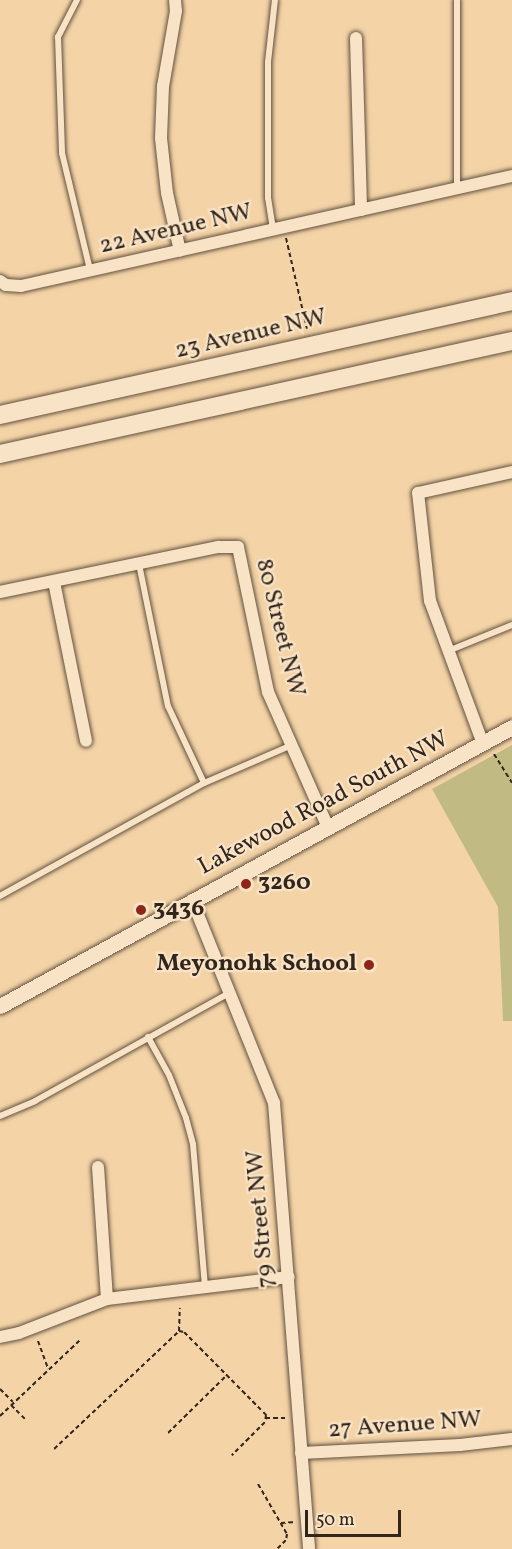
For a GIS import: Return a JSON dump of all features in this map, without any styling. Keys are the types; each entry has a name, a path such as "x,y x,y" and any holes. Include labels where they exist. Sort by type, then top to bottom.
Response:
{"main road":[{"name":"23 Avenue NW","path":"0,415 512,301"},
{"path":"0,454 512,341"}],"street":[{"path":"175,0 176,11 163,87 161,138 163,170 180,250"},
{"path":"356,38 361,210"},
{"name":"22 Avenue NW","path":"1,281 21,286 512,176"},
{"path":"488,749 430,601 418,493 512,471"},
{"name":"80 Street NW","path":"139,563 229,546 238,548 268,692 327,825"},
{"path":"0,592 139,563"},
{"path":"54,582 86,741"},
{"name":"Lakewood Road South NW","path":"0,1006 327,825 488,749 512,727"},
{"name":"79 Street NW","path":"192,900 273,1103 289,1278 309,1549"},
{"path":"98,1167 107,1299"},
{"path":"0,1336 19,1333 107,1299 289,1278"},
{"name":"27 Avenue NW","path":"301,1453 460,1445 512,1439"}],"lane":[{"path":"77,0 58,37 61,141 90,271"},
{"path":"273,230 268,198 268,62 275,0"},
{"path":"457,0 458,189"},
{"path":"139,563 168,706 204,783"},
{"path":"448,651 512,626"},
{"path":"0,896 204,783 292,745"},
{"path":"0,1116 35,1101 230,993"},
{"path":"148,1037 169,1075 186,1118 193,1144 205,1287"}],"path":[{"path":"286,237 307,329"},
{"path":"488,749 512,783"},
{"path":"54,1449 179,1331 180,1308"},
{"path":"179,1331 184,1332 266,1415 266,1418"},
{"path":"0,1416 80,1340"},
{"path":"38,1341 48,1369"},
{"path":"168,1433 226,1375"},
{"path":"0,1389 25,1419"},
{"path":"232,1455 266,1418 289,1418"},
{"path":"258,1484 287,1534 286,1540 277,1549"},
{"path":"281,1523 296,1522"}],"shaded area":[{"path":"512,745 512,1021 503,1021 498,907 432,789"}],"place":[{"name":"3260","path":"246,884"},
{"name":"3436","path":"141,910"},
{"name":"Meyonohk School","path":"369,965"}]}
